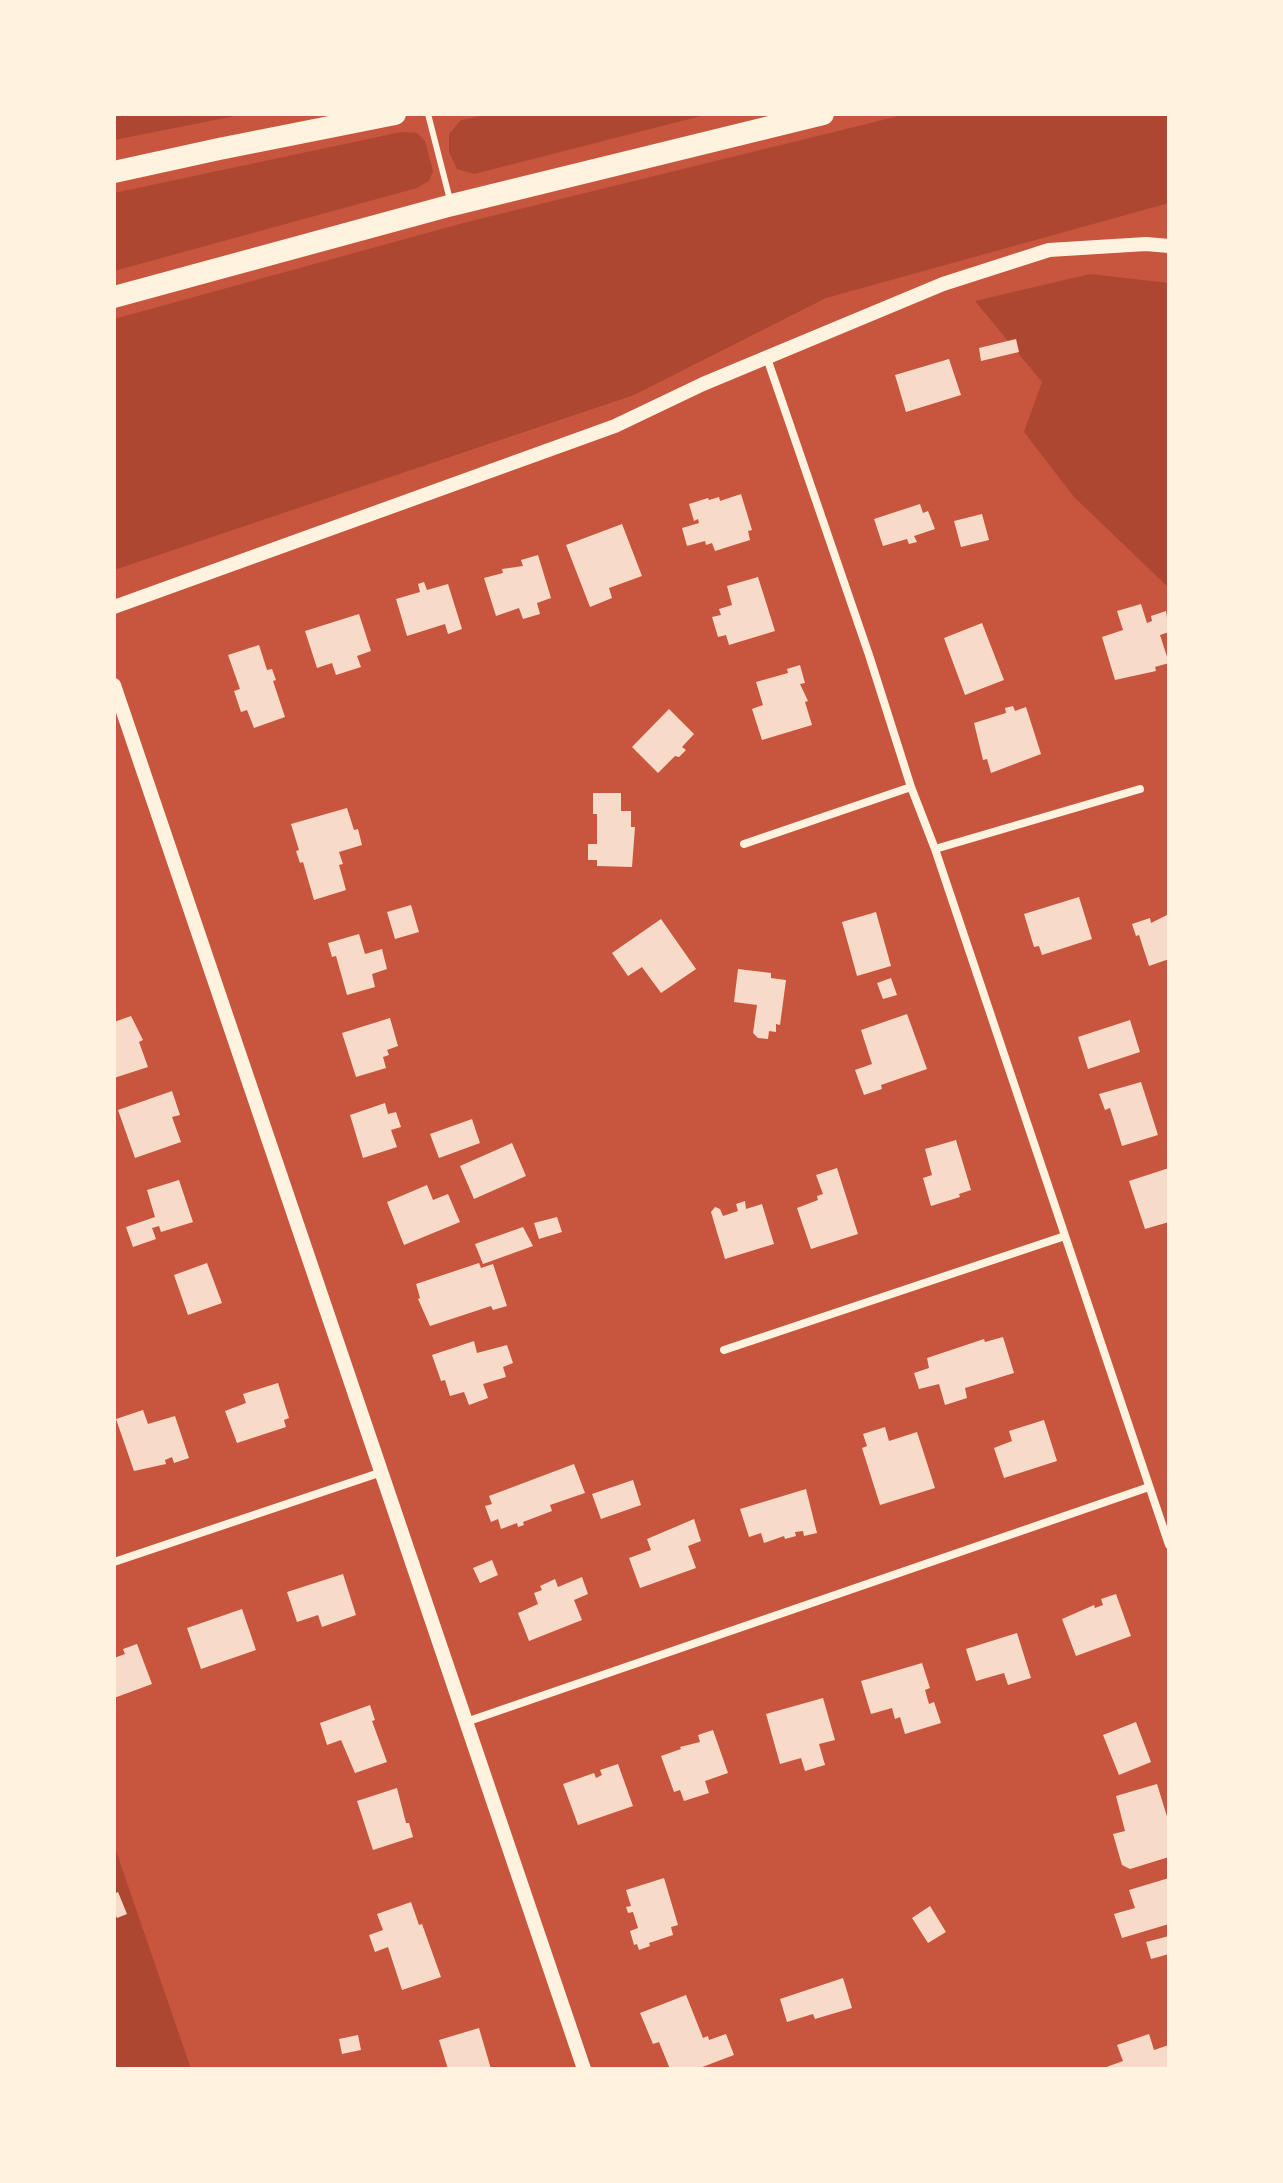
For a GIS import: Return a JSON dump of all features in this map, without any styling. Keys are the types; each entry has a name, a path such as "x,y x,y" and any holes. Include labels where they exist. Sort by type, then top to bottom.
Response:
{"highway":[{"path":"114,172 395,114"},
{"path":"114,297 452,205 823,114"}],"street":[{"path":"114,607 615,426 703,384 943,284 1049,250 1146,244 1169,246"},
{"path":"767,358 1169,1545"},
{"path":"114,685 584,2069"},
{"path":"744,844 911,787"},
{"path":"935,849 1140,789"},
{"path":"724,1350 1065,1236"},
{"path":"114,1562 382,1472"},
{"path":"466,1722 1149,1487"}],"lane":[{"path":"428,114 452,205"}],"shaded area":[{"path":"114,114 245,114 114,140"},
{"path":"494,114 709,114 474,174 457,169 449,152 449,134 461,120"},
{"path":"907,114 1169,114 1169,203 826,298 634,395 114,570 114,319 467,222"},
{"path":"401,132 417,133 425,141 433,171 429,181 417,188 114,271 114,193"},
{"path":"1090,274 1169,283 1169,588 1074,497 1024,432 1042,382 975,301"},
{"path":"114,1845 191,2069 114,2069"}],"building":[{"path":"1016,339 1019,352 981,361 979,348"},
{"path":"949,359 961,395 906,412 895,375"},
{"path":"741,494 752,530 748,531 750,540 715,551 712,543 706,545 705,541 687,546 682,528 699,523 698,519 694,521 689,504 708,498 719,497 720,501"},
{"path":"920,504 923,513 928,511 935,529 914,536 917,542 909,544 907,539 883,546 874,519"},
{"path":"982,514 989,540 961,547 954,521"},
{"path":"622,524 642,576 609,588 612,598 590,607 566,545"},
{"path":"538,555 551,598 537,603 540,614 523,619 519,608 496,616 484,578 503,573 502,569 523,566 521,560"},
{"path":"758,577 775,631 729,645 726,635 718,637 712,617 721,615 719,609 732,605 727,586"},
{"path":"424,582 427,590 448,584 462,629 448,634 445,624 407,636 396,599 420,592 418,584"},
{"path":"1141,604 1147,623 1152,621 1151,616 1166,611 1169,632 1160,635 1169,663 1155,667 1156,671 1115,680 1102,637 1123,630 1117,611"},
{"path":"359,614 371,651 357,656 361,667 336,675 332,663 317,668 305,631"},
{"path":"982,623 1004,680 965,695 944,638"},
{"path":"259,645 267,670 272,669 276,680 273,681 285,717 254,728 247,710 241,712 234,691 240,689 228,655"},
{"path":"800,665 805,683 800,684 808,701 805,702 812,725 762,740 752,709 763,705 756,682 788,673 787,669"},
{"path":"1013,706 1015,711 1026,707 1041,754 991,773 987,759 983,760 974,723 1006,713 1005,708"},
{"path":"669,709 694,734 682,747 686,750 658,773 632,747"},
{"path":"593,793 621,793 621,811 631,811 631,827 635,827 632,867 597,866 597,860 588,860 588,844 597,844"},
{"path":"347,808 362,845 339,852 346,890 314,900 303,862 300,863 296,851 299,850 291,824"},
{"path":"1079,897 1092,939 1042,955 1039,946 1034,947 1024,914"},
{"path":"411,905 419,932 395,939 387,912"},
{"path":"876,912 891,966 857,976 842,922"},
{"path":"1169,914 1169,959 1149,966 1132,924 1150,918 1151,923"},
{"path":"661,919 696,969 661,993 642,967 628,976 612,953"},
{"path":"359,934 365,954 382,949 387,969 372,974 375,987 347,995 336,956 332,957 328,943"},
{"path":"738,969 771,973 771,978 786,980 780,1025 776,1024 776,1032 769,1031 768,1039 758,1038 753,1033 757,1005 734,1002"},
{"path":"891,978 897,995 883,999 877,983"},
{"path":"907,1014 927,1069 881,1085 882,1089 864,1095 855,1070 872,1064 861,1030"},
{"path":"131,1016 143,1040 139,1042 148,1067 114,1078 114,1022"},
{"path":"390,1018 398,1046 387,1050 389,1055 383,1057 386,1068 356,1077 342,1033"},
{"path":"1130,1020 1140,1052 1088,1069 1078,1037"},
{"path":"1141,1082 1158,1135 1122,1146 1110,1108 1105,1110 1099,1094"},
{"path":"172,1091 180,1115 172,1117 181,1142 135,1158 118,1110"},
{"path":"385,1103 388,1114 396,1112 401,1127 391,1130 397,1147 363,1158 350,1115"},
{"path":"472,1119 480,1143 439,1158 430,1134"},
{"path":"956,1140 971,1190 959,1194 960,1197 931,1206 923,1178 932,1175 925,1149"},
{"path":"512,1143 526,1176 474,1199 460,1166"},
{"path":"837,1168 858,1234 811,1249 797,1208 818,1200 817,1196 823,1194 816,1175"},
{"path":"1169,1168 1169,1222 1145,1229 1129,1181"},
{"path":"179,1180 193,1222 161,1232 159,1226 152,1228 156,1239 133,1247 126,1227 155,1217 147,1190"},
{"path":"427,1185 433,1200 448,1194 460,1222 404,1245 387,1202"},
{"path":"745,1201 746,1209 762,1204 774,1244 725,1259 711,1212 715,1207 720,1209 723,1216 738,1211 736,1204"},
{"path":"557,1217 562,1232 539,1239 534,1223"},
{"path":"523,1227 533,1246 483,1264 475,1244"},
{"path":"207,1263 222,1303 188,1315 174,1275"},
{"path":"479,1263 481,1268 493,1264 507,1306 493,1310 491,1306 430,1326 418,1299 416,1284"},
{"path":"1003,1337 1014,1373 965,1388 967,1398 945,1405 939,1384 919,1389 914,1373 929,1368 927,1358 984,1339 985,1342"},
{"path":"474,1341 477,1353 507,1345 513,1363 503,1367 506,1377 483,1384 488,1398 469,1405 464,1392 450,1396 432,1355"},
{"path":"278,1383 289,1418 284,1420 286,1427 237,1443 225,1411 246,1403 243,1394"},
{"path":"143,1410 148,1424 175,1416 189,1458 174,1463 172,1457 165,1460 166,1464 134,1471 116,1419"},
{"path":"1044,1420 1057,1461 1004,1478 994,1448 1012,1441 1009,1431"},
{"path":"885,1427 889,1441 917,1432 935,1488 880,1505 862,1448 867,1446 863,1434"},
{"path":"574,1464 585,1493 550,1505 552,1511 518,1527 517,1523 501,1529 498,1519 491,1522 485,1506 492,1504 489,1496"},
{"path":"633,1480 641,1505 601,1519 592,1494"},
{"path":"806,1489 817,1533 804,1536 803,1531 795,1532 796,1536 785,1539 784,1536 764,1543 761,1533 749,1537 740,1509"},
{"path":"694,1519 701,1541 688,1546 696,1568 640,1588 629,1558 651,1550 647,1539"},
{"path":"492,1560 498,1575 480,1583 473,1568"},
{"path":"343,1574 356,1615 322,1627 318,1615 297,1622 287,1592"},
{"path":"582,1577 588,1594 574,1600 582,1620 529,1641 518,1613 538,1604 534,1593 542,1590 540,1586 555,1579 558,1587"},
{"path":"1116,1594 1131,1636 1076,1656 1062,1619 1094,1605 1095,1608 1103,1605 1101,1599"},
{"path":"242,1609 256,1650 201,1669 187,1628"},
{"path":"1017,1633 1031,1678 1008,1685 1004,1673 976,1681 966,1649"},
{"path":"137,1644 152,1684 114,1698 114,1658 125,1654 123,1649"},
{"path":"922,1663 930,1688 925,1690 929,1704 934,1702 941,1723 905,1734 900,1717 895,1719 892,1708 871,1714 861,1681"},
{"path":"823,1698 835,1740 819,1744 825,1765 805,1771 801,1758 780,1764 766,1714"},
{"path":"370,1705 375,1720 372,1721 387,1762 355,1773 341,1740 327,1745 320,1723"},
{"path":"1136,1722 1151,1762 1119,1775 1103,1735"},
{"path":"713,1730 728,1773 705,1781 709,1793 684,1801 680,1790 674,1792 661,1756 700,1742 698,1735"},
{"path":"618,1764 633,1806 578,1825 563,1784 594,1773 596,1778 602,1775 600,1770"},
{"path":"1157,1784 1169,1823 1169,1857 1130,1869 1122,1865 1113,1834 1125,1831 1116,1796"},
{"path":"397,1788 413,1837 373,1850 357,1801"},
{"path":"664,1878 678,1925 671,1927 673,1935 639,1950 630,1931 638,1928 633,1912 628,1913 626,1907 631,1906 626,1890"},
{"path":"1169,1878 1169,1924 1122,1938 1114,1914 1135,1908 1129,1890"},
{"path":"118,1892 127,1914 117,1918 114,1894"},
{"path":"411,1902 441,1977 402,1990 388,1947 375,1952 369,1935 383,1930 377,1914"},
{"path":"930,1906 946,1932 928,1943 912,1918"},
{"path":"1169,1936 1169,1954 1151,1959 1146,1942"},
{"path":"843,1978 852,2008 815,2019 813,2014 787,2022 780,1999"},
{"path":"686,1995 703,2038 708,2036 709,2040 726,2034 734,2055 697,2069 670,2069 659,2042 653,2044 640,2013"},
{"path":"479,2028 491,2069 448,2069 439,2040"},
{"path":"1149,2034 1154,2050 1169,2045 1169,2069 1101,2069 1123,2061 1117,2045"},
{"path":"358,2035 361,2050 342,2054 339,2039"}]}
